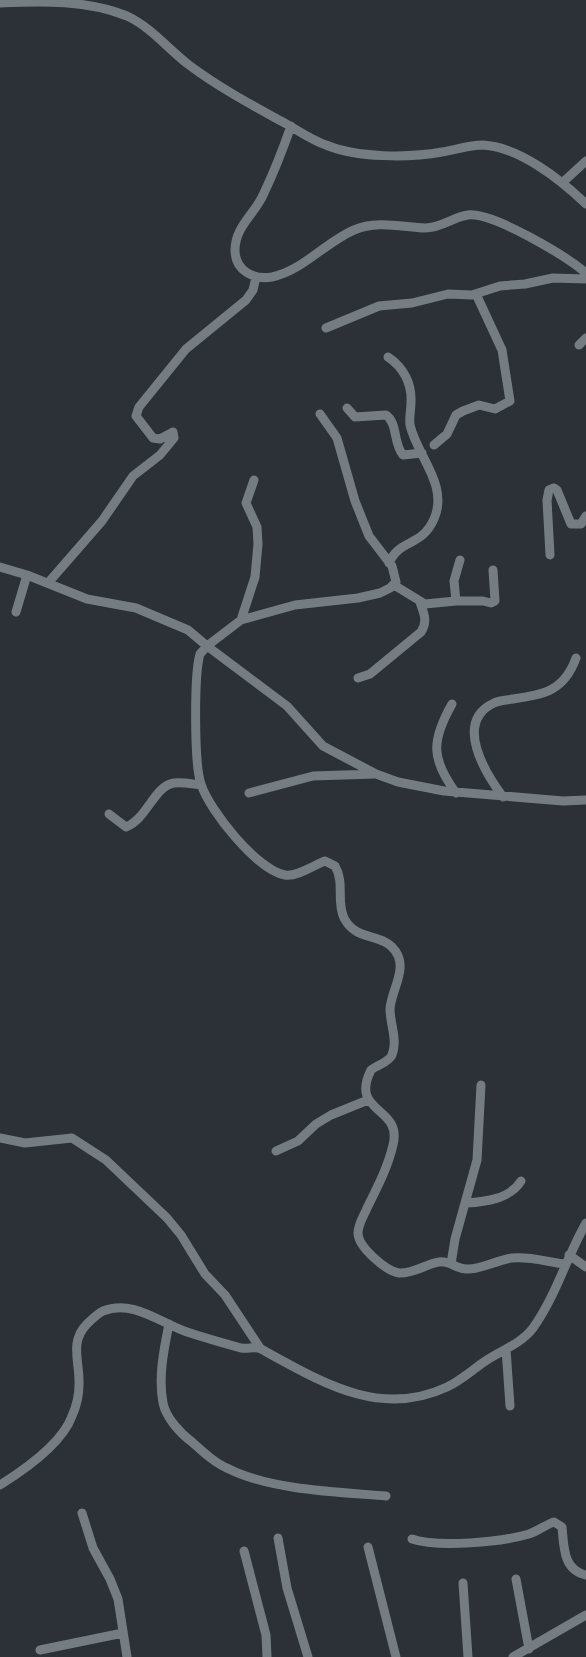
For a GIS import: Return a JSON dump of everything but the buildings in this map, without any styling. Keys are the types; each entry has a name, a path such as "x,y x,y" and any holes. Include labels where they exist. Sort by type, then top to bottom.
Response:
{"street":[{"path":"0,3 91,3 134,20 198,72 327,146 352,152 414,155 480,145 499,148 522,156 562,183 586,204"},
{"path":"291,126 264,194 244,223 235,245 236,257 244,270 256,277 271,277 287,271 347,233 362,227 390,225 434,228 470,215 503,224 534,239 586,273"},
{"path":"562,183 586,161"},
{"path":"48,583 102,521 133,476 160,455 174,438 173,432 160,439 153,438 137,418 136,412 139,407 186,349 246,300 253,290 256,277"},
{"path":"326,328 375,307 448,294 476,294 500,286 525,284 553,278 586,279"},
{"path":"434,445 447,434 456,415 479,405 495,409 510,401 502,350 476,294"},
{"path":"388,357 403,370 410,387 410,424 436,486 438,503 435,517 421,538 395,550 389,562"},
{"path":"347,408 355,417 386,415 391,421 399,451 403,455 422,453"},
{"path":"320,414 337,438 350,487 368,536 389,562 396,577 394,586"},
{"path":"241,620 255,577 258,533 246,504 254,480"},
{"path":"550,555 547,500 549,490 553,488 557,490 571,524 581,524 586,516"},
{"path":"456,601 454,581 460,560"},
{"path":"0,568 27,575 87,599 129,606 188,630 287,706 323,746 376,774 398,782 456,793 563,801 586,800"},
{"path":"394,586 420,602 431,604 456,601 483,601 491,604 495,601 493,570"},
{"path":"16,612 27,575"},
{"path":"394,586 380,593 358,598 295,605 241,620 202,650 198,659 197,735 201,785 208,801 233,834 256,857 275,870 290,875 324,861 335,866 341,879 341,908 347,923 362,935 386,942 396,953 399,961 400,977 391,1002 390,1012 394,1046 389,1060 377,1065 368,1076 366,1090 368,1100 393,1124 396,1133 388,1162 358,1227 360,1242 370,1254 394,1272 410,1272 439,1262 452,1264 458,1268 471,1269 502,1260 523,1258 565,1264"},
{"path":"358,678 370,674 420,632 425,625 426,618 420,602"},
{"path":"503,797 484,768 476,747 475,729 479,716 496,702 540,695 555,688 567,678 576,658"},
{"path":"452,704 438,736 437,759 439,767 456,793"},
{"path":"249,793 313,776 376,774"},
{"path":"109,814 126,828 148,809 160,790 166,786 174,783 201,785"},
{"path":"452,1264 455,1239 477,1160 481,1085"},
{"path":"276,1151 298,1140 316,1124 331,1115 368,1100"},
{"path":"0,1138 25,1143 72,1138 106,1160 167,1218 181,1235 205,1274 225,1295 260,1348 268,1354 326,1382 357,1395 381,1400 406,1399 444,1388 524,1338 534,1327 586,1223"},
{"path":"466,1203 504,1196 517,1188 521,1181"},
{"path":"569,1255 586,1267"},
{"path":"0,1486 35,1461 51,1445 72,1418 79,1385 76,1350 78,1337 82,1328 103,1311 124,1308 150,1314 185,1332 244,1349 260,1348"},
{"path":"169,1324 162,1359 163,1404 170,1418 184,1437 221,1465 242,1475 322,1491 386,1496"},
{"path":"506,1349 510,1406"},
{"path":"82,1513 93,1548 116,1590 127,1657"},
{"path":"412,1539 430,1543 477,1542 529,1534 554,1522 562,1527 566,1558 570,1566 573,1570 586,1575"},
{"path":"278,1538 287,1588 308,1657"},
{"path":"368,1547 396,1657"},
{"path":"244,1551 266,1635 266,1657"},
{"path":"516,1579 528,1649"},
{"path":"462,1583 468,1657"},
{"path":"513,1657 586,1615"},
{"path":"40,1650 123,1633"}]}
